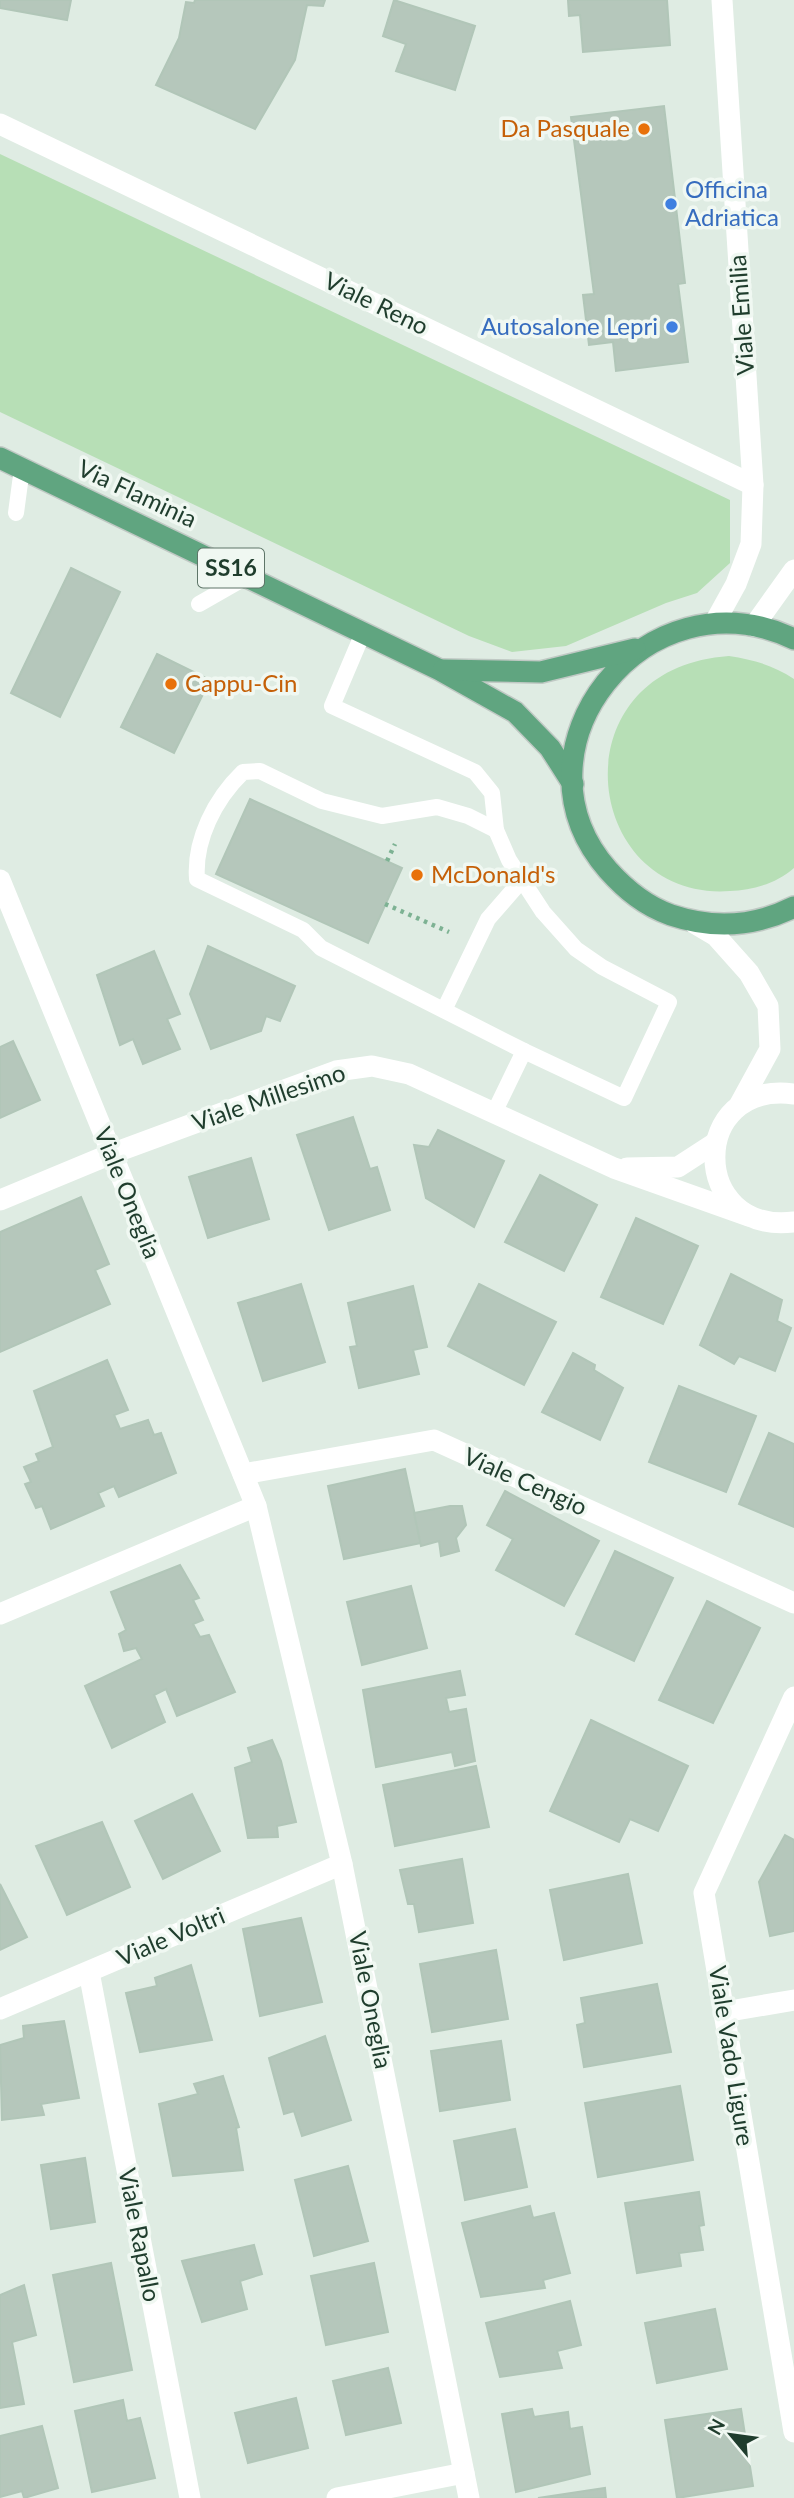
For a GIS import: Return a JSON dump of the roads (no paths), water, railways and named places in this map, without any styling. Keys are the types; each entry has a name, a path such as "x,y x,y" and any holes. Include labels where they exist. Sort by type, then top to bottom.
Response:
{"main road":[{"name":"Via Flaminia","path":"0,458 440,670 515,712 550,748 573,784"},
{"name":"SS16","path":"794,639 754,625 715,622 676,630 641,648 611,674 589,707 576,744 573,784 581,823 598,858 624,888 656,910 694,923 734,925 772,918 794,907"},
{"name":"Via Flaminia","path":"440,670 541,672 641,648"}],"street":[{"name":"Viale Emilia","path":"715,622 736,584 751,544 752,485 722,0"},
{"name":"Viale Reno","path":"0,124 752,485"},
{"path":"754,625 794,570"},
{"name":"Viale Oneglia","path":"0,880 256,1506 342,1864 469,2498"},
{"path":"694,923 724,945 749,973 768,1006 770,1049 740,1104 720,1129 715,1143 714,1165 720,1186 732,1203 749,1216"},
{"name":"Viale Millesimo","path":"0,1200 111,1154 336,1071 372,1066 409,1074 614,1168 749,1216 788,1227"},
{"path":"740,1104 758,1095 778,1092 794,1094"},
{"name":"Viale Millesimo","path":"614,1168 678,1167 715,1143"},
{"name":"Viale Cengio","path":"243,1474 434,1440 794,1603"},
{"path":"0,1614 256,1506"},
{"name":"Viale Vado Ligure","path":"794,1697 704,1893 794,2432"},
{"name":"Viale Voltri","path":"0,2009 342,1864"},
{"name":"Viale Rapallo","path":"89,1972 190,2498"},
{"path":"724,2012 794,2000"},
{"path":"337,2498 464,2473"}],"lane":[{"path":"16,513 22,468"},
{"path":"199,604 248,576"},
{"path":"363,633 332,706 475,772 492,793 496,830 509,860 542,912 576,949 602,967 669,1002 624,1098 524,1051 321,948 303,930 197,879 195,856 222,792 243,772 260,771 322,801 382,816 437,807 468,816 496,830"},
{"path":"444,1010 488,919 522,880"},
{"path":"494,1112 524,1051"}],"place":[{"name":"Da Pasquale","path":"644,129"},
{"name":"Officina Adriatica","path":"671,204"},
{"name":"Autosalone Lepri","path":"672,327"},
{"name":"Cappu-Cin","path":"171,684"},
{"name":"McDonald's","path":"417,875"}]}
